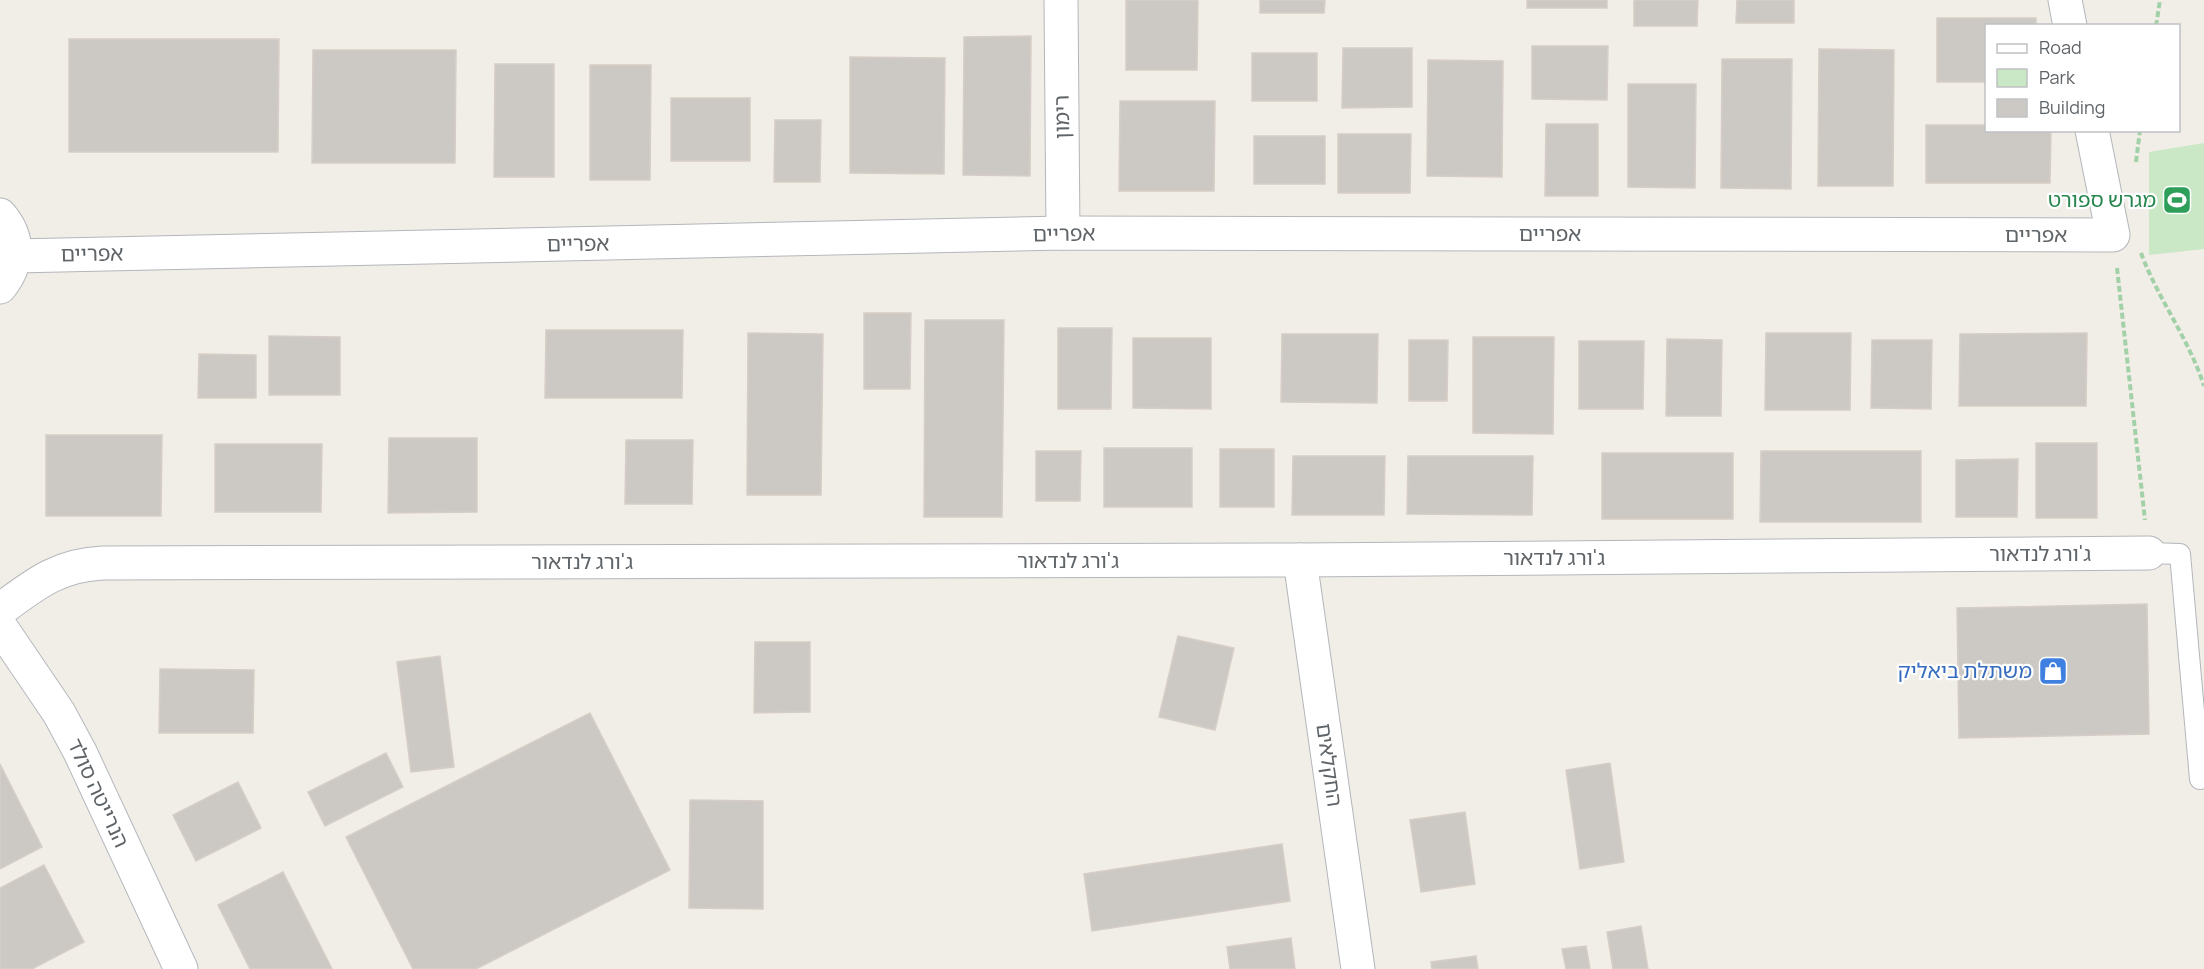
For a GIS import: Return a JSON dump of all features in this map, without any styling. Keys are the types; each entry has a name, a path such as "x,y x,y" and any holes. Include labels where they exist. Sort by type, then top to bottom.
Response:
{"street":[{"name":"רימון","path":"1060,0 1063,233"},
{"path":"2065,0 2070,24"},
{"path":"2093,132 2125,239"},
{"path":"0,215 12,233 15,256 11,272 0,287"},
{"name":"אפריים","path":"15,256 1063,233 2125,239"},
{"name":"ג'ורג לנדאור","path":"0,610 54,573 77,564 103,563 1300,560 2149,554"},
{"name":"החקלאים","path":"1300,560 1358,969"},
{"name":"הנרייטה סולד","path":"0,626 59,713 80,752 181,969"}],"lane":[{"path":"2149,554 2180,554 2200,779"}],"path":[{"path":"2156,24 2160,0"},
{"path":"2135,168 2140,132"},
{"path":"2125,239 2148,273 2199,368 2204,386"},
{"path":"2125,239 2149,554"}],"green space":[{"name":"מגרש ספורט","path":"2204,143 2204,249 2149,255 2149,152"}],"building":[{"path":"1126,0 1198,0 1197,70 1126,70"},
{"path":"1260,0 1325,0 1324,13 1260,13"},
{"path":"1527,0 1607,0 1607,8 1527,8"},
{"path":"1634,0 1698,0 1697,26 1634,26"},
{"path":"1737,0 1794,0 1794,23 1736,23"},
{"path":"1937,18 2036,18 2036,24 1985,24 1985,82 1937,82"},
{"path":"1031,36 1030,176 963,175 964,37"},
{"path":"69,39 279,39 278,152 69,152"},
{"path":"1532,46 1608,46 1607,100 1532,99"},
{"path":"1343,48 1412,48 1412,107 1342,108"},
{"path":"1819,49 1894,50 1893,186 1818,186"},
{"path":"313,50 456,50 455,163 312,163"},
{"path":"1252,53 1317,53 1317,101 1252,101"},
{"path":"850,57 945,58 944,174 850,173"},
{"path":"1722,59 1792,59 1791,189 1721,188"},
{"path":"1428,60 1503,61 1502,177 1427,176"},
{"path":"495,64 554,64 554,177 494,177"},
{"path":"590,65 651,65 650,180 590,180"},
{"path":"1628,84 1696,84 1695,188 1628,187"},
{"path":"671,98 750,98 750,161 671,161"},
{"path":"1120,101 1215,101 1214,191 1119,191"},
{"path":"775,120 821,120 820,182 774,182"},
{"path":"1546,124 1598,124 1598,196 1545,196"},
{"path":"1926,125 1985,125 1985,132 2051,132 2050,183 1926,183"},
{"path":"1338,134 1411,134 1410,193 1338,193"},
{"path":"1254,136 1325,136 1325,184 1254,184"},
{"path":"864,313 911,313 910,389 864,389"},
{"path":"925,320 1004,320 1002,517 924,517"},
{"path":"1058,328 1112,328 1111,409 1058,409"},
{"path":"546,330 683,330 682,398 545,398"},
{"path":"748,333 823,334 821,495 747,495"},
{"path":"1766,333 1851,333 1850,410 1765,410"},
{"path":"2087,333 2086,406 1959,406 1960,334"},
{"path":"1282,334 1378,334 1377,403 1281,402"},
{"path":"269,336 340,337 340,395 269,395"},
{"path":"1473,337 1554,337 1553,434 1473,433"},
{"path":"1133,338 1211,338 1211,409 1133,408"},
{"path":"1667,339 1722,340 1721,416 1666,416"},
{"path":"1409,340 1448,340 1447,401 1409,401"},
{"path":"1872,340 1932,340 1931,409 1871,408"},
{"path":"1579,341 1644,341 1643,409 1579,409"},
{"path":"199,354 256,355 256,398 198,398"},
{"path":"46,435 162,435 161,516 46,516"},
{"path":"389,438 477,438 477,512 388,513"},
{"path":"626,440 693,440 692,504 625,504"},
{"path":"2036,443 2097,443 2097,518 2036,518"},
{"path":"215,444 322,444 321,512 215,512"},
{"path":"1104,448 1192,448 1192,507 1104,507"},
{"path":"1220,449 1274,449 1274,507 1220,507"},
{"path":"1036,451 1081,451 1080,501 1036,501"},
{"path":"1761,451 1921,451 1921,522 1760,522"},
{"path":"1602,453 1733,453 1733,519 1602,519"},
{"path":"1293,456 1385,456 1384,515 1292,515"},
{"path":"1408,456 1533,456 1532,515 1407,514"},
{"path":"2018,459 2017,517 1956,517 1956,460"},
{"name":"משתלת ביאליק","path":"2147,604 2149,734 1959,738 1957,608"},
{"path":"1178,636 1234,648 1215,730 1159,717"},
{"path":"755,642 810,642 810,712 754,713"},
{"path":"440,656 454,767 411,772 397,662"},
{"path":"160,669 254,670 253,733 159,733"},
{"path":"590,713 670,870 476,969 413,969 346,837"},
{"path":"386,753 403,787 325,826 308,792"},
{"path":"1610,763 1624,862 1580,869 1566,770"},
{"path":"0,764 42,847 0,869"},
{"path":"238,782 261,828 196,861 173,815"},
{"path":"690,800 763,801 763,909 689,908"},
{"path":"1465,812 1475,884 1421,892 1410,820"},
{"path":"1282,844 1290,901 1092,931 1084,874"},
{"path":"44,865 84,942 32,969 0,969 0,888"},
{"path":"283,872 332,969 250,969 218,905"},
{"path":"1641,926 1648,969 1613,969 1607,932"},
{"path":"1291,938 1295,969 1230,969 1227,947"},
{"path":"1586,946 1590,969 1566,969 1562,949"},
{"path":"1476,956 1478,969 1432,969 1431,962"}],"place":[{"name":"מגרש ספורט","path":"2177,200"},
{"name":"משתלת ביאליק","path":"2053,671"}]}
